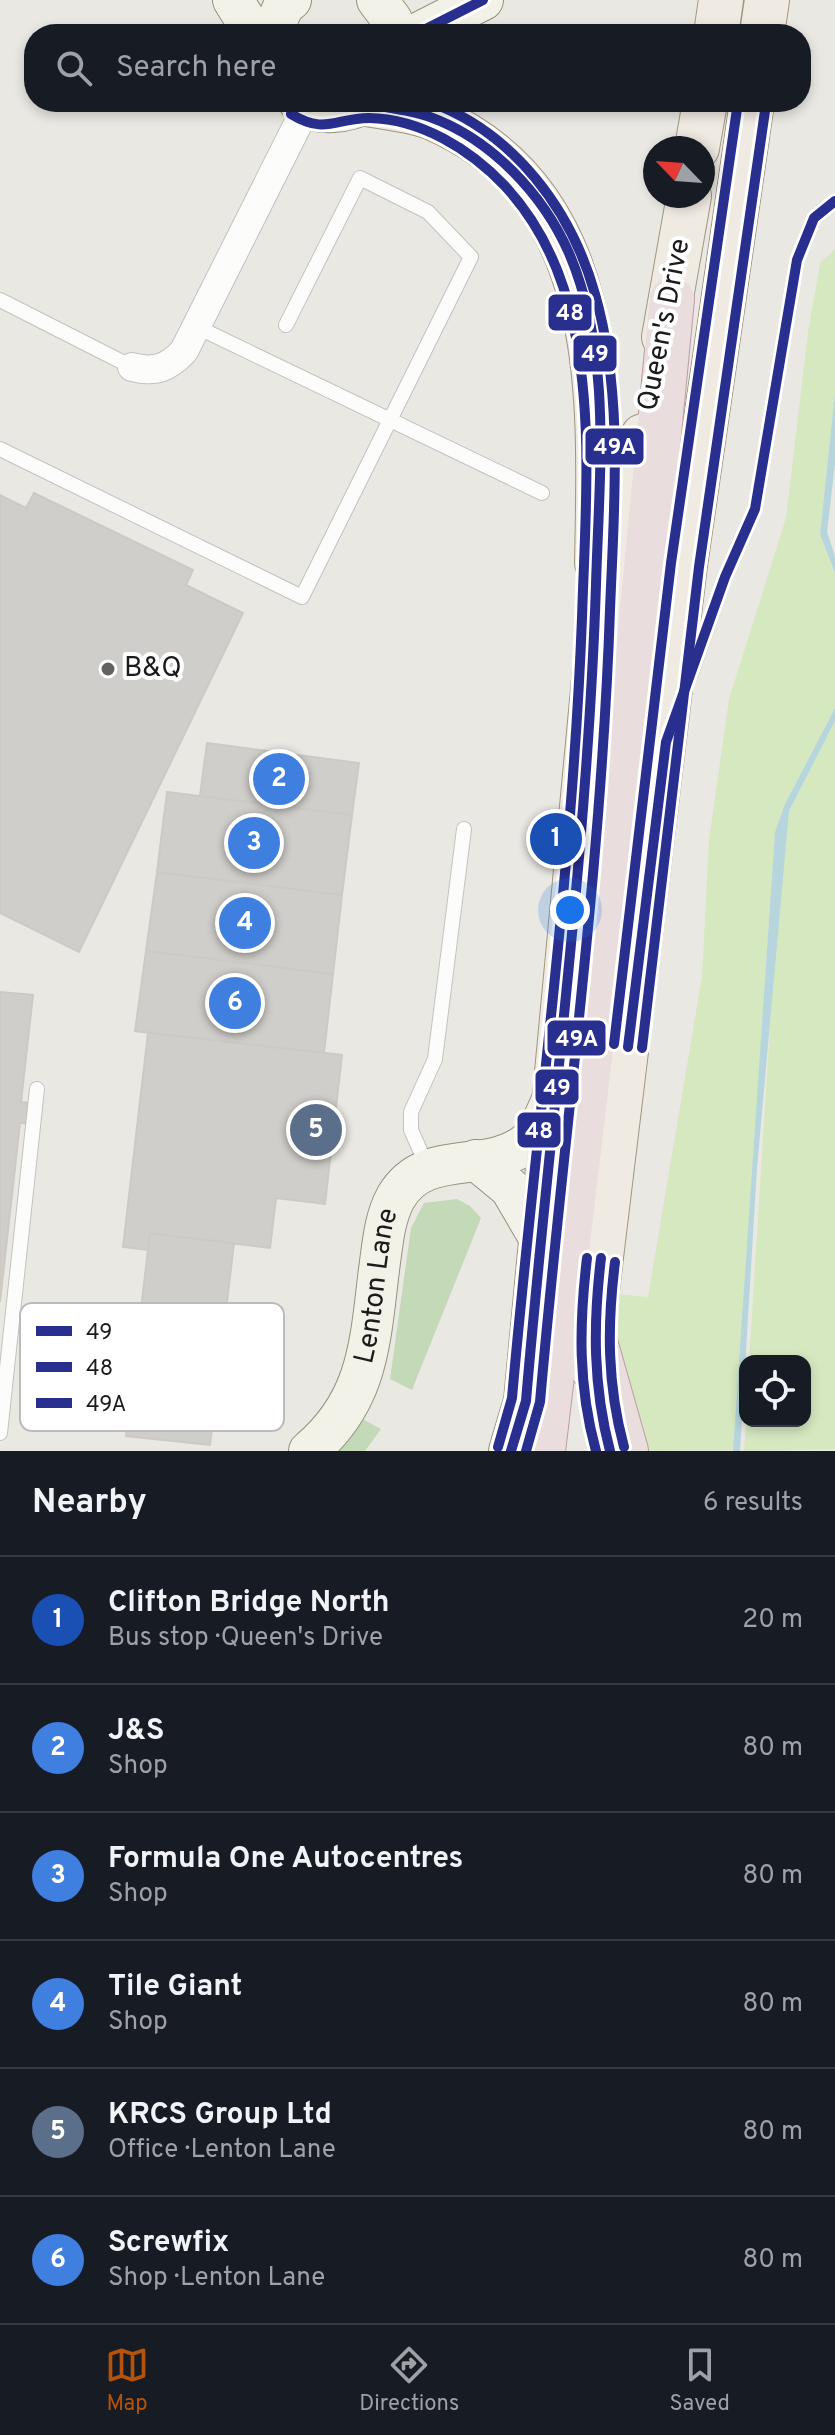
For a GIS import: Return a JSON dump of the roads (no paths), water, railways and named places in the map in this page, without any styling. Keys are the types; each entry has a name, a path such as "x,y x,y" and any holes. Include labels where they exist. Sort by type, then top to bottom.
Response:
{"highway":[{"path":"543,1451 615,671 672,299"},
{"path":"592,1331 626,1451"}],"main road":[{"path":"717,24 721,0"},
{"path":"763,24 767,0"},
{"path":"408,112 430,117 468,136 514,174 546,216 569,254 587,321 600,416 615,671 556,1091 526,1401 511,1451"},
{"path":"699,136 703,112"},
{"path":"610,1451 592,1368 592,1331 666,742 685,565 751,112"},
{"name":"Queen's Drive","path":"672,299 687,208"}],"street":[{"path":"233,0 248,24"},
{"path":"275,24 291,0"},
{"path":"377,0 393,24"},
{"path":"436,24 483,0"},
{"path":"132,367 148,371 164,368 184,351 299,112"},
{"path":"428,1168 511,1151 528,1142 556,1091"},
{"path":"476,1160 510,1188 541,1241"},
{"name":"Lenton Lane","path":"309,1451 338,1424 356,1394 369,1348 389,1212 403,1188 428,1168"}],"lane":[{"path":"0,449 302,597 471,257 428,212 360,178 286,325"},
{"path":"666,742 725,577 755,509 797,260 814,218 835,201"},
{"path":"0,300 132,367"},
{"path":"197,327 542,493"},
{"path":"428,1168 411,1130 411,1112 435,1059 464,829"},
{"path":"0,1433 37,1089"}],"water":[{"path":"835,393 835,464 827,532 835,556 835,573 820,534"},
{"path":"835,708 835,721 789,811 757,1168 746,1355 740,1355 775,832 785,804"},
{"path":"739,1363 740,1451 733,1451"}],"place":[{"name":"B&Q","path":"108,669"},
{"name":"J&S","path":"279,779"},
{"name":"Clifton Bridge North","path":"556,839"},
{"name":"Formula One Autocentres","path":"254,843"},
{"name":"Tile Giant","path":"245,923"},
{"name":"Screwfix","path":"235,1003"},
{"name":"KRCS Group Ltd","path":"316,1130"}]}
